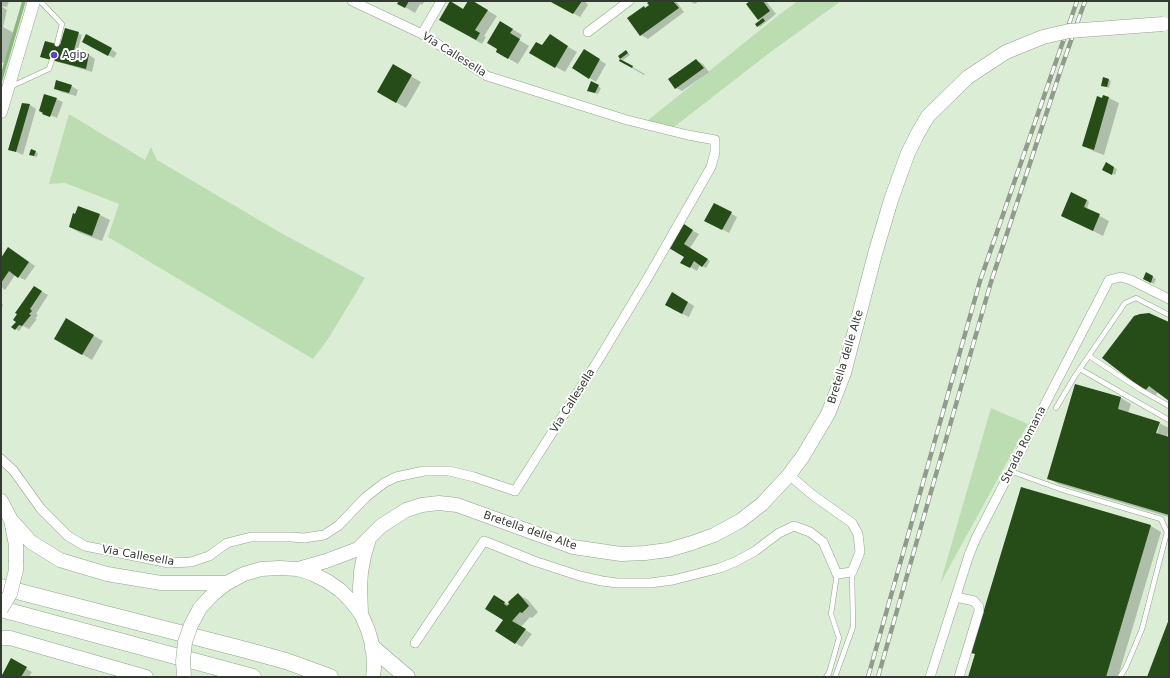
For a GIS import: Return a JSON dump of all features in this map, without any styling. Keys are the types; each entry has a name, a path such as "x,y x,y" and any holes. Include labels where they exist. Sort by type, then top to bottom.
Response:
{"highway":[{"path":"1,587 286,661 330,677"},
{"path":"1,609 252,677"},
{"path":"373,648 406,677"}],"main road":[{"path":"1,112 34,1"},
{"name":"Bretella delle Alte","path":"298,569 326,562 358,550 380,526 406,510 422,504 439,503 457,505 573,547 621,554 668,550 714,535 740,521 762,504 789,476 803,456 828,414 844,373 875,254 891,200 908,153 928,116 968,77 1006,52 1043,37 1069,31 1166,23"},
{"path":"1,501 11,520 31,542 60,560 107,574 160,583 227,583"},
{"path":"1,609 10,594 16,570 16,545 11,520"},
{"path":"361,614 361,572 369,538"},
{"path":"184,677 183,661 185,642 191,625 200,608 213,594 227,583 244,574 261,569 279,568 298,569 318,576 340,590 351,601 361,614 368,630 373,648 373,673"},
{"path":"1,638 10,638 146,677"}],"street":[{"name":"Via Callesella","path":"1,459 13,470 41,509 68,536 85,546 169,564 191,562 209,556 228,543 251,537 304,538 324,535 338,526 366,497 384,483 403,475 424,471 449,472 474,477 515,491 599,359 647,280 711,167 715,152 715,140 627,120 487,76 422,34 352,1"},
{"path":"422,34 441,1"},
{"path":"588,32 629,1"},
{"name":"Strada Romana","path":"930,677 969,555 976,538 1109,280 1121,277 1131,280 1169,298"},
{"path":"415,643 484,541 534,561 587,578 617,583 650,583 673,580 720,568 737,561 779,533 794,526 810,532 823,542 837,574 852,572 860,552 858,534 852,523 789,476"},
{"path":"956,597 974,601 979,607 960,677"}],"lane":[{"path":"40,1 62,24 57,44"},
{"path":"8,87 49,69 52,60"},
{"path":"1056,408 1125,303 1136,298 1169,315"},
{"path":"1089,356 1140,390 1169,406"},
{"path":"1080,370 1169,420"},
{"path":"1010,471 1060,489 1161,519 1168,532 1142,629 1126,667 1120,677"},
{"path":"835,677 853,627 852,572"},
{"path":"826,677 829,673 839,638 831,614 837,574"}],"green space":[{"path":"798,1 841,1 768,54 674,127 647,121 780,14"},
{"path":"69,114 145,160 151,147 157,160 281,233 365,278 328,339 313,359 108,237 119,204 65,183 49,184"},
{"path":"991,408 1028,424 940,584"}],"building":[{"path":"399,1 409,1 405,8 397,4"},
{"path":"450,1 463,9 468,1 473,1 488,10 475,30 480,33 476,40 439,20"},
{"path":"549,1 582,1 573,14"},
{"path":"650,1 673,1 679,8 640,36 627,18 644,6 645,8 649,5 647,3"},
{"path":"750,1 763,1 770,11 758,20 746,4"},
{"path":"763,18 765,21 757,27 755,24"},
{"path":"500,21 513,29 510,33 520,39 508,59 496,52 497,49 487,43"},
{"path":"65,28 79,32 74,50 89,54 86,69 40,57 45,41 60,45"},
{"path":"86,34 112,48 108,56 82,42"},
{"path":"550,34 568,46 555,68 529,53 536,42 542,45"},
{"path":"584,49 600,59 589,79 572,68"},
{"path":"626,50 628,53 620,59 618,56"},
{"path":"620,59 633,66 632,68 619,61"},
{"path":"696,59 704,68 675,89 668,79"},
{"path":"393,64 412,75 396,103 377,92"},
{"path":"1103,77 1109,79 1107,87 1101,86"},
{"path":"56,80 72,85 69,93 54,89"},
{"path":"591,81 599,85 595,93 587,91"},
{"path":"44,94 57,98 50,117 39,111"},
{"path":"1103,95 1109,97 1094,150 1082,146 1097,96 1102,98"},
{"path":"22,103 30,104 16,152 8,150"},
{"path":"31,149 36,151 34,156 29,155"},
{"path":"1106,162 1114,167 1112,175 1102,170"},
{"path":"1071,192 1087,200 1084,207 1100,214 1093,231 1061,216"},
{"path":"714,203 732,212 722,230 704,221"},
{"path":"78,206 100,214 92,236 69,227 73,213 75,214"},
{"path":"684,224 693,230 684,244 708,259 702,267 694,261 690,268 680,263 684,257 669,248"},
{"path":"8,247 29,262 18,278 9,271 1,283 1,258"},
{"path":"1146,272 1153,276 1151,283 1143,279"},
{"path":"34,286 42,291 30,309 32,311 29,314 31,315 22,326 19,325 15,330 11,327 16,322 13,320 17,314 15,313"},
{"path":"672,292 688,302 682,314 665,305"},
{"path":"1149,313 1169,322 1169,401 1149,386 1145,391 1102,358 1134,316"},
{"path":"66,318 94,335 82,355 54,339"},
{"path":"1075,384 1121,397 1118,409 1160,422 1156,433 1169,437 1169,515 1047,479"},
{"path":"1021,487 1151,525 1106,677 968,677 975,654 971,653"},
{"path":"518,593 529,606 522,613 520,612 512,621 526,629 515,644 495,631 503,620 485,609 494,595 505,602 504,604 507,606 509,604 508,602"},
{"path":"1169,619 1169,677 1147,677"},
{"path":"11,658 27,667 21,677 1,677"}],"waterway":[{"path":"1,79 24,1"}],"railway":[{"path":"868,677 980,281 1077,1"},
{"path":"878,677 991,282 1085,1"}],"place":[{"name":"Agip","path":"54,55"}]}
